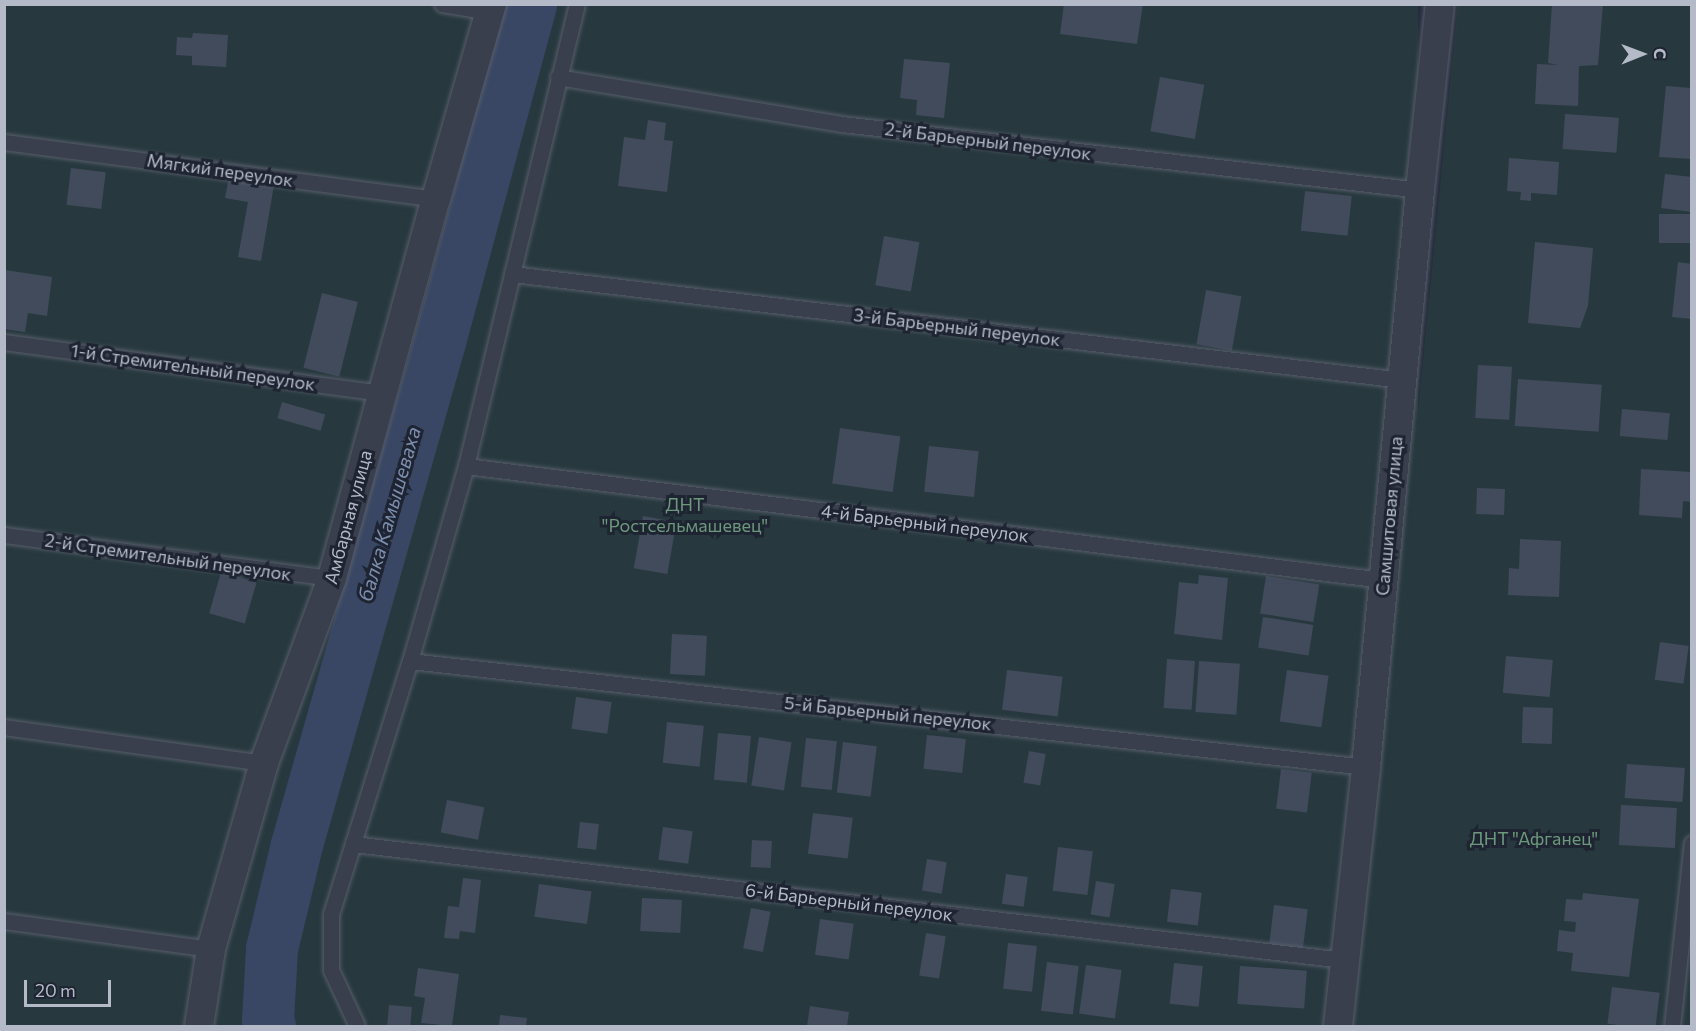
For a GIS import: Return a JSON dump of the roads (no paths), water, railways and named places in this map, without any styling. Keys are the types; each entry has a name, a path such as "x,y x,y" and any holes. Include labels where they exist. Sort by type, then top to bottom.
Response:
{"street":[{"name":"Самшитовая улица","path":"1338,1026 1366,767 1420,190 1440,4"},
{"name":"Амбарная улица","path":"199,1026 210,949 264,763 332,579 491,8"}],"lane":[{"path":"442,4 491,8"},
{"path":"357,1026 332,970 331,914 410,661 466,466 577,4"},
{"name":"2-й Барьерный переулок","path":"558,77 842,124 1420,190"},
{"name":"Мягкий переулок","path":"4,142 436,199"},
{"name":"3-й Барьерный переулок","path":"512,274 1402,380"},
{"name":"1-й Стремительный переулок","path":"4,342 382,393"},
{"name":"4-й Барьерный переулок","path":"466,466 1383,580"},
{"name":"2-й Стремительный переулок","path":"4,535 332,579"},
{"name":"5-й Барьерный переулок","path":"410,661 1366,767"},
{"path":"4,727 264,763"},
{"path":"1672,1026 1692,843"},
{"name":"6-й Барьерный переулок","path":"353,844 1344,960"},
{"path":"4,921 210,949"}],"waterway":[{"name":"балка Камышеваха","path":"270,1026 268,1021 272,949 297,845 440,342 531,4"}],"park label":[{"name":"ДНТ \"Ростсельмашевец\"","path":"685,515"},
{"name":"ДНТ \"Афганец\"","path":"1534,838"}]}
